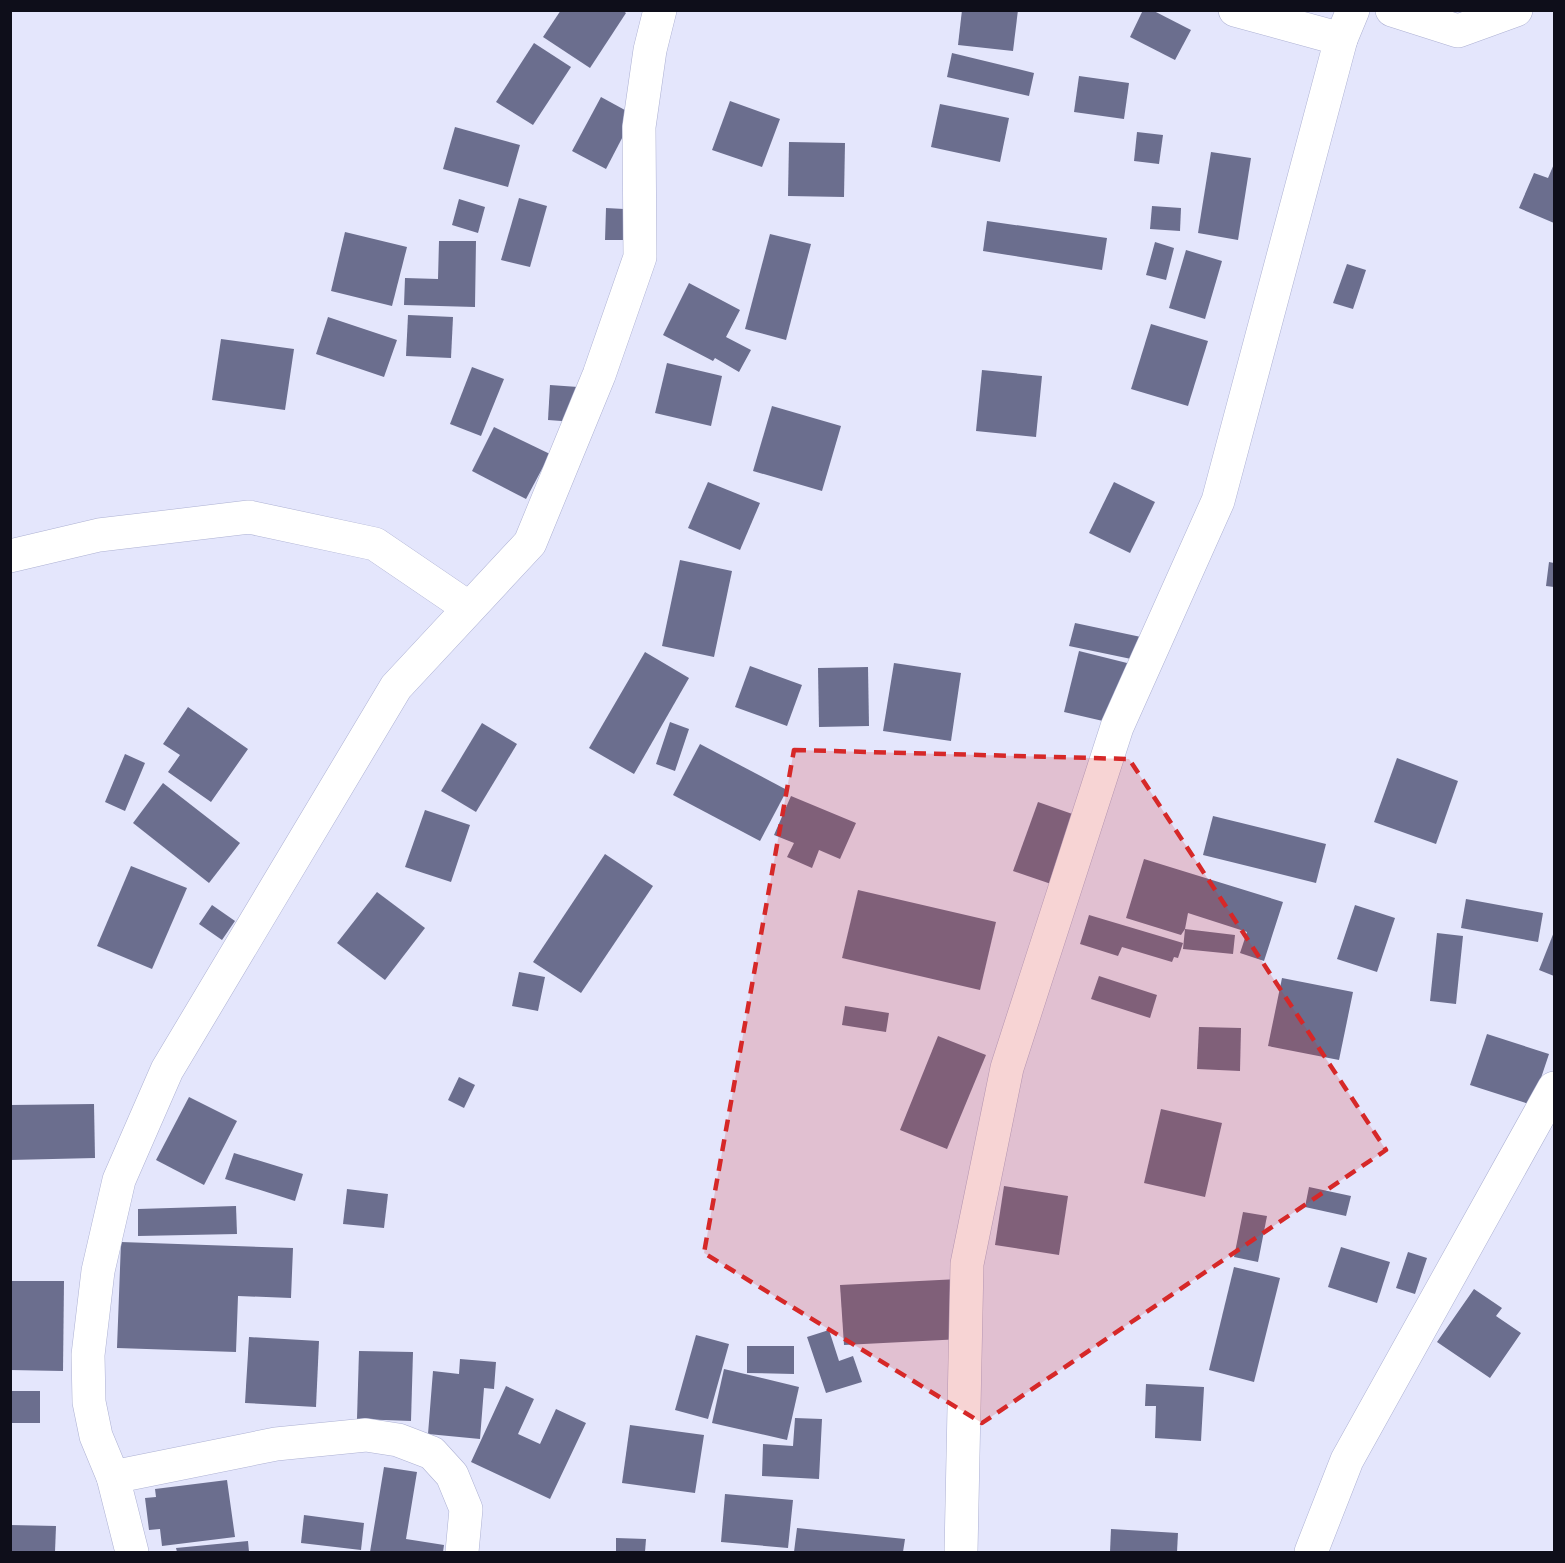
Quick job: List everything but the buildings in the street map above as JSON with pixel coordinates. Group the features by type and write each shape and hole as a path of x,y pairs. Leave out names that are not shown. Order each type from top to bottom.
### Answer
{"street":[{"path":"132,1552 113,1477 96,1436 89,1402 88,1355 98,1271 119,1180 167,1070 396,687 530,543 599,375 640,257 639,127 650,50 660,10"},
{"path":"961,1552 967,1264 1007,1068 1117,727 1218,501 1347,25 1235,10"},
{"path":"1392,10 1458,32 1516,10"},
{"path":"10,556 99,535 249,517 375,544 470,608"},
{"path":"1311,1552 1347,1460 1554,1088"},
{"path":"113,1477 276,1444 366,1435 398,1440 432,1453 452,1475 466,1509 462,1552"}],"highlighted area":[{"path":"794,750 1129,759 1386,1150 982,1423 704,1253"}]}
